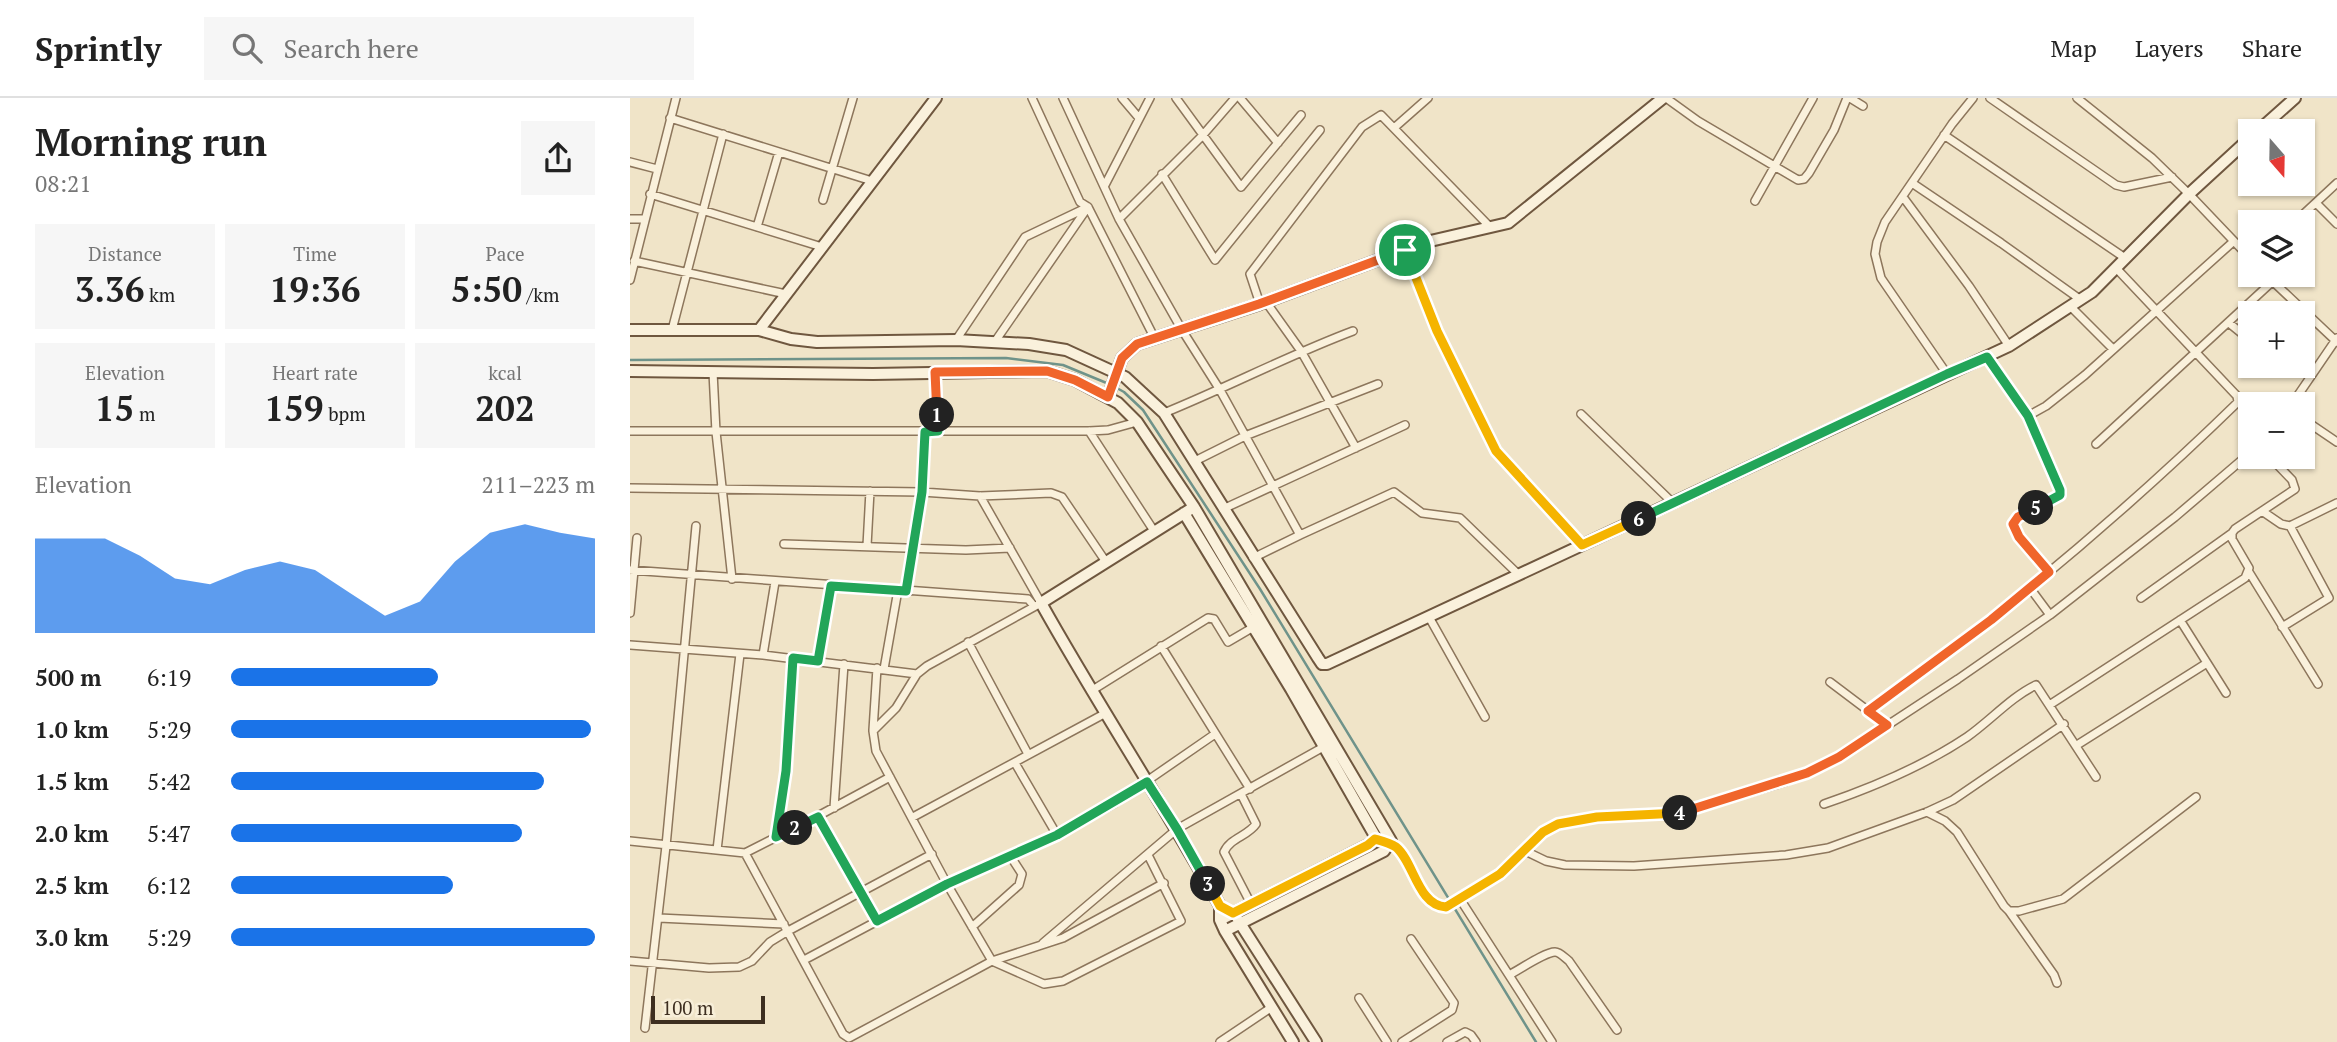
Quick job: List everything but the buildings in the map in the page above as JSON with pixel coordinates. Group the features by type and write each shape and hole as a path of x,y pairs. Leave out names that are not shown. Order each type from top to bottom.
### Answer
{"street":[{"path":"630,280 676,98"},
{"path":"823,200 853,98"},
{"path":"759,330 936,98"},
{"path":"1032,98 1080,202 1088,207 1155,339"},
{"path":"1122,98 1139,118"},
{"path":"1105,185 1150,98"},
{"path":"1176,98 1241,187 1301,116"},
{"path":"1119,219 1237,98 1278,143"},
{"path":"1394,128 1428,98"},
{"path":"1755,201 1813,98"},
{"path":"1108,397 1122,358 1130,348 1263,303 1426,242 1508,223 1662,99 1798,180 1804,179 1834,131 1848,98 1863,106"},
{"path":"1947,374 1888,289 1877,267 1877,242 1885,222 1944,135 1973,98"},
{"path":"1990,98 2116,185 2124,187 2172,177"},
{"path":"2077,98 2172,177 2238,245"},
{"path":"2271,119 2295,98"},
{"path":"1066,99 1119,219 1182,330 1220,390 1300,535"},
{"path":"1356,448 1301,351 1263,303 1250,274 1362,127 1381,115 1490,227"},
{"path":"670,118 872,181"},
{"path":"1162,174 1215,260 1320,130"},
{"path":"673,330 723,134"},
{"path":"1944,135 2126,258"},
{"path":"630,330 759,330 791,339 817,342 956,340 1029,344 1066,351 1125,377 1164,413 1253,558 1322,663 1337,660 2009,346 2076,303 2116,268 2238,149"},
{"path":"757,227 779,152"},
{"path":"630,162 657,169"},
{"path":"1912,183 2001,243 2076,303 2113,349"},
{"path":"2308,210 2337,183"},
{"path":"650,194 822,247"},
{"path":"1903,197 1969,286 2009,346"},
{"path":"2316,203 2337,224"},
{"path":"956,340 1025,237 1088,207"},
{"path":"994,343 1088,207"},
{"path":"630,219 644,219"},
{"path":"2028,416 2046,406 2234,241"},
{"path":"1405,250 1437,331 1496,451 1582,545"},
{"path":"634,261 786,294"},
{"path":"1868,711 2030,588 2172,466 2238,402 2236,396 2116,268"},
{"path":"2096,444 2267,287"},
{"path":"2279,287 2336,340 2300,392"},
{"path":"2229,323 2238,330"},
{"path":"1164,413 1220,390 1301,351 1353,331"},
{"path":"1987,357 2028,416 2060,490 2060,495 2018,517 2013,524 2019,537 2049,572"},
{"path":"630,371 1047,371 1075,380 1118,403 1137,422 1329,744 1388,833 1391,844"},
{"path":"713,372 716,432 732,579"},
{"path":"935,372 938,431"},
{"path":"1195,461 1245,436 1378,384"},
{"path":"1581,414 1673,503"},
{"path":"630,431 1089,431 1116,429 1137,422"},
{"path":"1223,509 1405,425"},
{"path":"2315,427 2337,442"},
{"path":"1089,431 1154,531"},
{"path":"925,432 922,492 914,549 880,669 873,745 947,884 992,961 1044,984 1063,981 1181,921 1148,855"},
{"path":"1375,839 1391,844 1400,851 1427,895 1440,907 1455,903 1500,874 1543,832 1574,820 1676,814 1785,782 1839,757 1958,680 2050,615 2175,517 2238,463"},
{"path":"2141,598 2295,489 2292,480 2281,469"},
{"path":"630,488 922,492 980,496 1051,493 1058,495 1067,504 1106,562"},
{"path":"867,546 870,491"},
{"path":"1253,558 1394,492 1422,513 1460,518 1519,575"},
{"path":"980,496 1038,605 1177,829 1220,906 1220,920 1225,931 1293,1042"},
{"path":"2262,511 2280,524 2290,526 2337,503"},
{"path":"873,731 896,708 917,674 937,659 1038,605 1189,510"},
{"path":"645,1028 659,918 696,526"},
{"path":"2282,627 2329,598 2290,526"},
{"path":"2232,533 2232,539 2249,572 2318,684"},
{"path":"630,613 637,538"},
{"path":"783,544 966,551 1010,548"},
{"path":"632,570 1028,599 1038,605"},
{"path":"2051,705 2245,578 2249,572"},
{"path":"763,655 775,582"},
{"path":"818,661 831,586"},
{"path":"2030,588 2050,615"},
{"path":"1429,617 1485,717"},
{"path":"1091,691 1208,618 1214,619 1228,642 1258,624"},
{"path":"2180,620 2226,693"},
{"path":"968,642 1028,754"},
{"path":"630,645 793,658 917,674"},
{"path":"1161,646 1250,789"},
{"path":"717,850 740,654"},
{"path":"776,837 786,771 793,658"},
{"path":"2077,745 2207,663"},
{"path":"834,808 844,664"},
{"path":"1830,682 1887,725"},
{"path":"1824,804 1858,792 1942,752 1967,737 2033,686 2040,687 2096,777"},
{"path":"913,817 1104,713"},
{"path":"1523,850 1546,861 1565,865 1634,866 1786,855 1828,848 1953,800 2064,724"},
{"path":"804,960 947,884 1057,835 1147,782 1215,734"},
{"path":"1037,948 1177,829 1329,744"},
{"path":"1329,744 1374,832 1375,839"},
{"path":"1014,763 1057,835"},
{"path":"630,841 745,853 890,777"},
{"path":"1241,794 1256,824 1253,829 1226,846 1224,852 1251,904"},
{"path":"2009,911 2019,911 2063,899 2196,797"},
{"path":"1927,812 1945,821 1957,832 2057,983"},
{"path":"818,817 877,921"},
{"path":"1220,920 1375,839"},
{"path":"1225,931 1378,854 1391,844"},
{"path":"745,853 804,960 843,1039 992,961 1037,948 1082,929 1164,883"},
{"path":"630,961 709,968 739,967 752,961 785,928 862,893 932,854"},
{"path":"972,927 1019,885 1022,874 1012,857"},
{"path":"1455,903 1509,975 1552,1042"},
{"path":"1220,906 1233,913 1316,1042"},
{"path":"659,918 785,928"},
{"path":"1402,1042 1452,1010 1454,1003 1411,939"},
{"path":"1509,975 1543,956 1559,953 1569,961 1617,1030"},
{"path":"1359,998 1387,1042"},
{"path":"1220,1042 1272,1007"},
{"path":"1447,1042 1465,1032 1476,1042"}],"waterway":[{"path":"630,360 1006,358 1063,365 1109,384"},
{"path":"1115,387 1143,410 1260,589 1536,1042"}],"route":[{"path":"1405,250 1437,331 1496,451 1582,545 1987,357 2028,416 2060,490 2060,495 2056,498 2018,517 2013,524 2019,537 2049,572 1991,620 1868,711 1887,725 1839,757 1785,782 1676,814 1597,817 1558,824 1543,832 1500,874 1446,907 1437,905 1421,888 1396,847 1375,839 1371,844 1233,913 1220,906 1147,782 1115,803 1036,846 947,884 877,921 818,817 776,837 786,771 793,658 818,661 831,586 906,591 922,492 925,432 938,431 935,372 1047,371 1075,380 1108,397 1119,363 1130,348 1137,344 1259,304 1405,250"}]}
